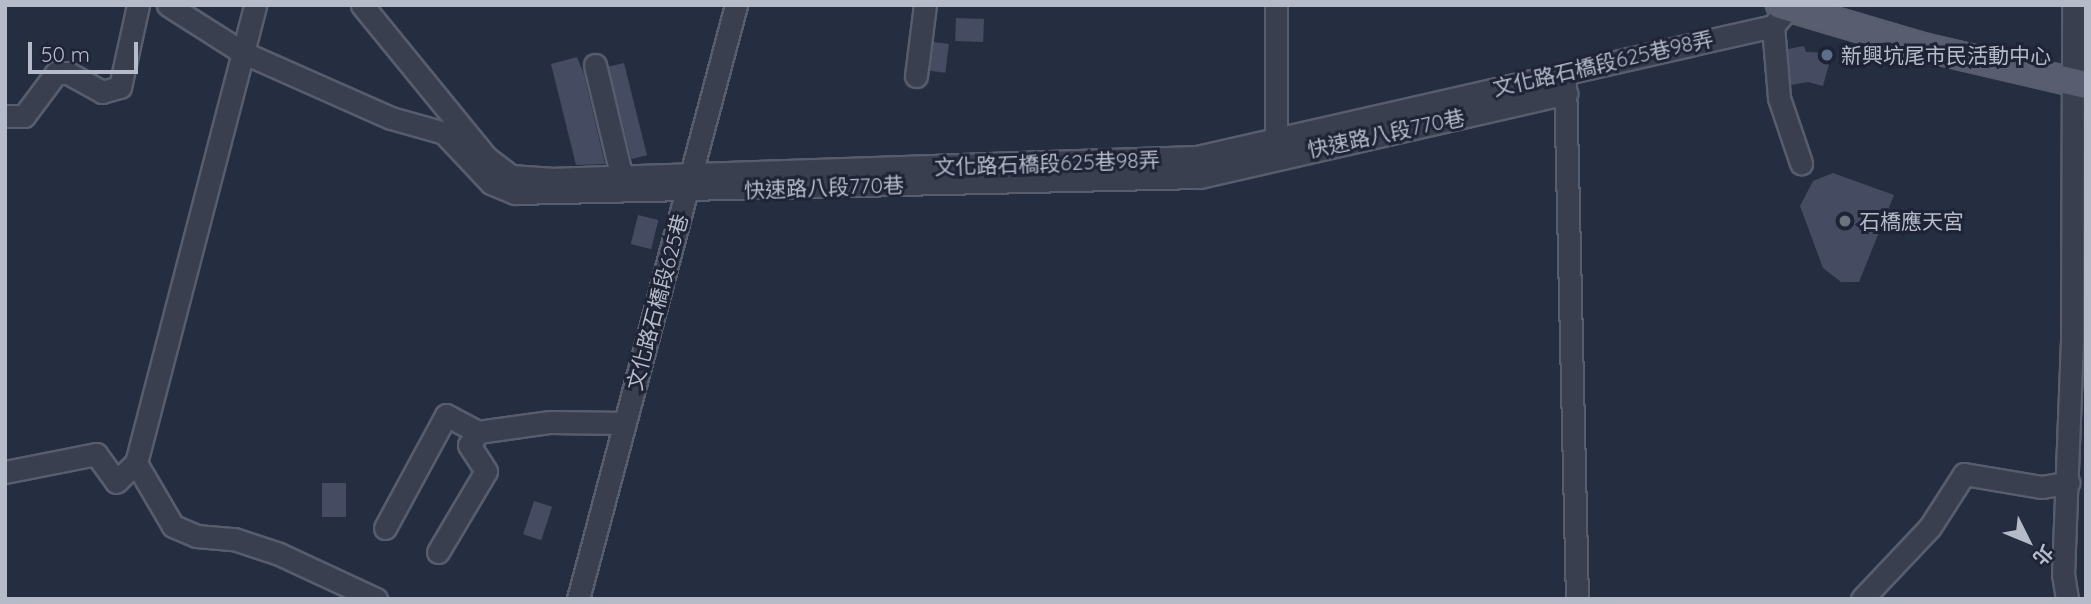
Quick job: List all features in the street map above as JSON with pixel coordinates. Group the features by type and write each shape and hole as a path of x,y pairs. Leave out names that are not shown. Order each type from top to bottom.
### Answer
{"main road":[{"path":"1780,13 2080,84"}],"street":[{"path":"5,116 24,116 56,73 68,73 102,92 120,87 138,5"},
{"path":"168,5 242,52 391,118 444,133 491,183 515,193 688,183"},
{"path":"5,472 96,454 116,482 136,463 255,5"},
{"name":"文化路石橋段625巷98弄","path":"362,5 487,158 511,176 550,179 621,174 688,183 1196,158 1276,147 1780,13"},
{"name":"文化路石橋段625巷","path":"578,599 736,5"},
{"path":"916,76 925,5"},
{"path":"1276,5 1276,147"},
{"path":"2067,599 2063,575 2069,482 2076,447 2080,84 2078,10"},
{"path":"1780,13 1779,98 1801,163"},
{"path":"596,65 621,174"},
{"path":"1565,71 1577,599"},
{"name":"快速路八段770巷","path":"1276,147 1566,93"},
{"path":"385,528 446,415 478,432 550,422 625,423"},
{"path":"438,552 486,471 469,445 478,432"},
{"path":"136,463 173,526 196,536 234,538 279,554 376,599"},
{"path":"1862,599 1930,527 1964,474 2042,486 2069,482"}],"building":[{"path":"956,18 984,19 983,42 955,41"},
{"path":"933,42 949,44 945,73 929,71"},
{"path":"1804,46 1806,52 1832,53 1823,86 1808,82 1791,85 1788,49"},
{"path":"577,57 584,74 605,164 576,165 551,64"},
{"path":"624,63 647,155 631,159 608,67"},
{"name":"石橋應天宮","path":"1833,173 1894,195 1859,282 1841,282 1823,268 1800,206 1813,181"},
{"path":"638,215 658,220 651,249 631,244"},
{"path":"322,483 346,483 346,517 322,517"},
{"path":"534,501 552,507 541,540 523,534"}],"place":[{"name":"新興坑尾市民活動中心","path":"1827,55"},
{"name":"石橋應天宮","path":"1845,221"}]}
